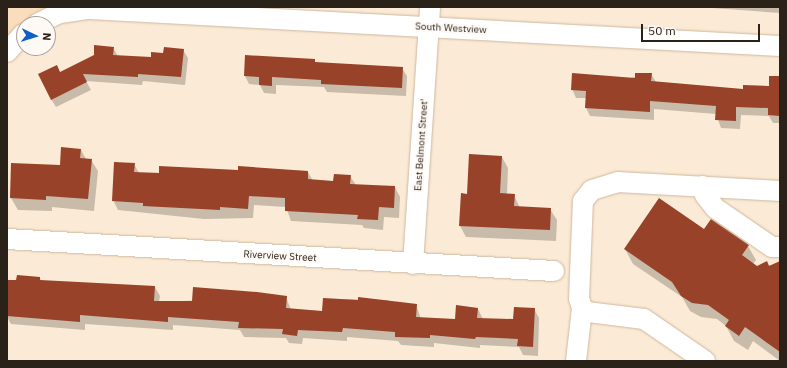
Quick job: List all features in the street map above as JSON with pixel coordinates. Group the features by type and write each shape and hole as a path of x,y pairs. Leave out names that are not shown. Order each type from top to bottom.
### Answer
{"street":[{"name":"East Belmont Street'","path":"413,264 430,7"},
{"name":"South Westview","path":"56,17 73,10 122,9 780,46"},
{"path":"7,52 16,42"},
{"path":"576,361 582,308 579,299 580,219 583,201 592,190 618,182 780,191"},
{"path":"703,186 704,195 715,208 772,247 780,247"},
{"name":"Riverview Street","path":"7,239 413,264 554,271"},
{"path":"582,308 588,312 644,320 705,361"}],"shaded area":[{"path":"7,7 122,7 56,20 56,16 16,16 16,44 7,52"}],"building":[{"path":"94,45 114,47 113,55 151,57 151,52 163,53 164,47 184,49 181,77 138,74 138,77 83,74 87,82 51,100 38,74 57,65 60,72 94,55"},
{"path":"245,55 315,59 315,62 403,67 402,88 321,84 321,80 272,77 272,86 259,85 259,77 244,76"},
{"path":"572,73 635,78 635,73 652,73 651,81 743,89 743,85 769,86 769,76 780,76 780,116 768,115 768,108 736,107 736,121 715,120 716,106 650,101 650,112 585,108 586,91 571,90"},
{"path":"61,147 81,149 80,158 92,159 88,199 46,196 46,200 10,198 11,163 60,165"},
{"path":"469,154 502,156 500,193 515,194 514,206 551,208 550,230 459,226 461,193 467,194"},
{"path":"114,162 135,163 134,172 159,173 159,166 238,170 238,166 308,171 308,179 333,181 334,174 351,175 350,184 395,186 394,208 379,207 378,220 357,219 358,215 285,211 285,198 249,196 248,209 220,207 220,210 143,206 143,203 112,201"},
{"path":"659,198 704,229 711,219 749,245 742,255 757,266 767,261 769,266 780,261 780,352 745,327 739,336 725,326 729,320 708,305 692,303 681,296 672,282 624,249"},
{"path":"17,275 40,277 40,280 155,286 154,301 192,301 193,287 287,296 286,308 322,311 323,298 358,300 358,297 417,304 416,317 455,319 456,305 478,308 477,318 513,319 514,307 535,308 533,347 517,346 518,339 476,337 475,339 430,335 430,338 395,337 395,332 343,328 342,332 298,330 297,336 282,334 283,329 238,328 239,322 168,317 168,322 80,315 80,322 7,316 8,280 16,280"}]}
